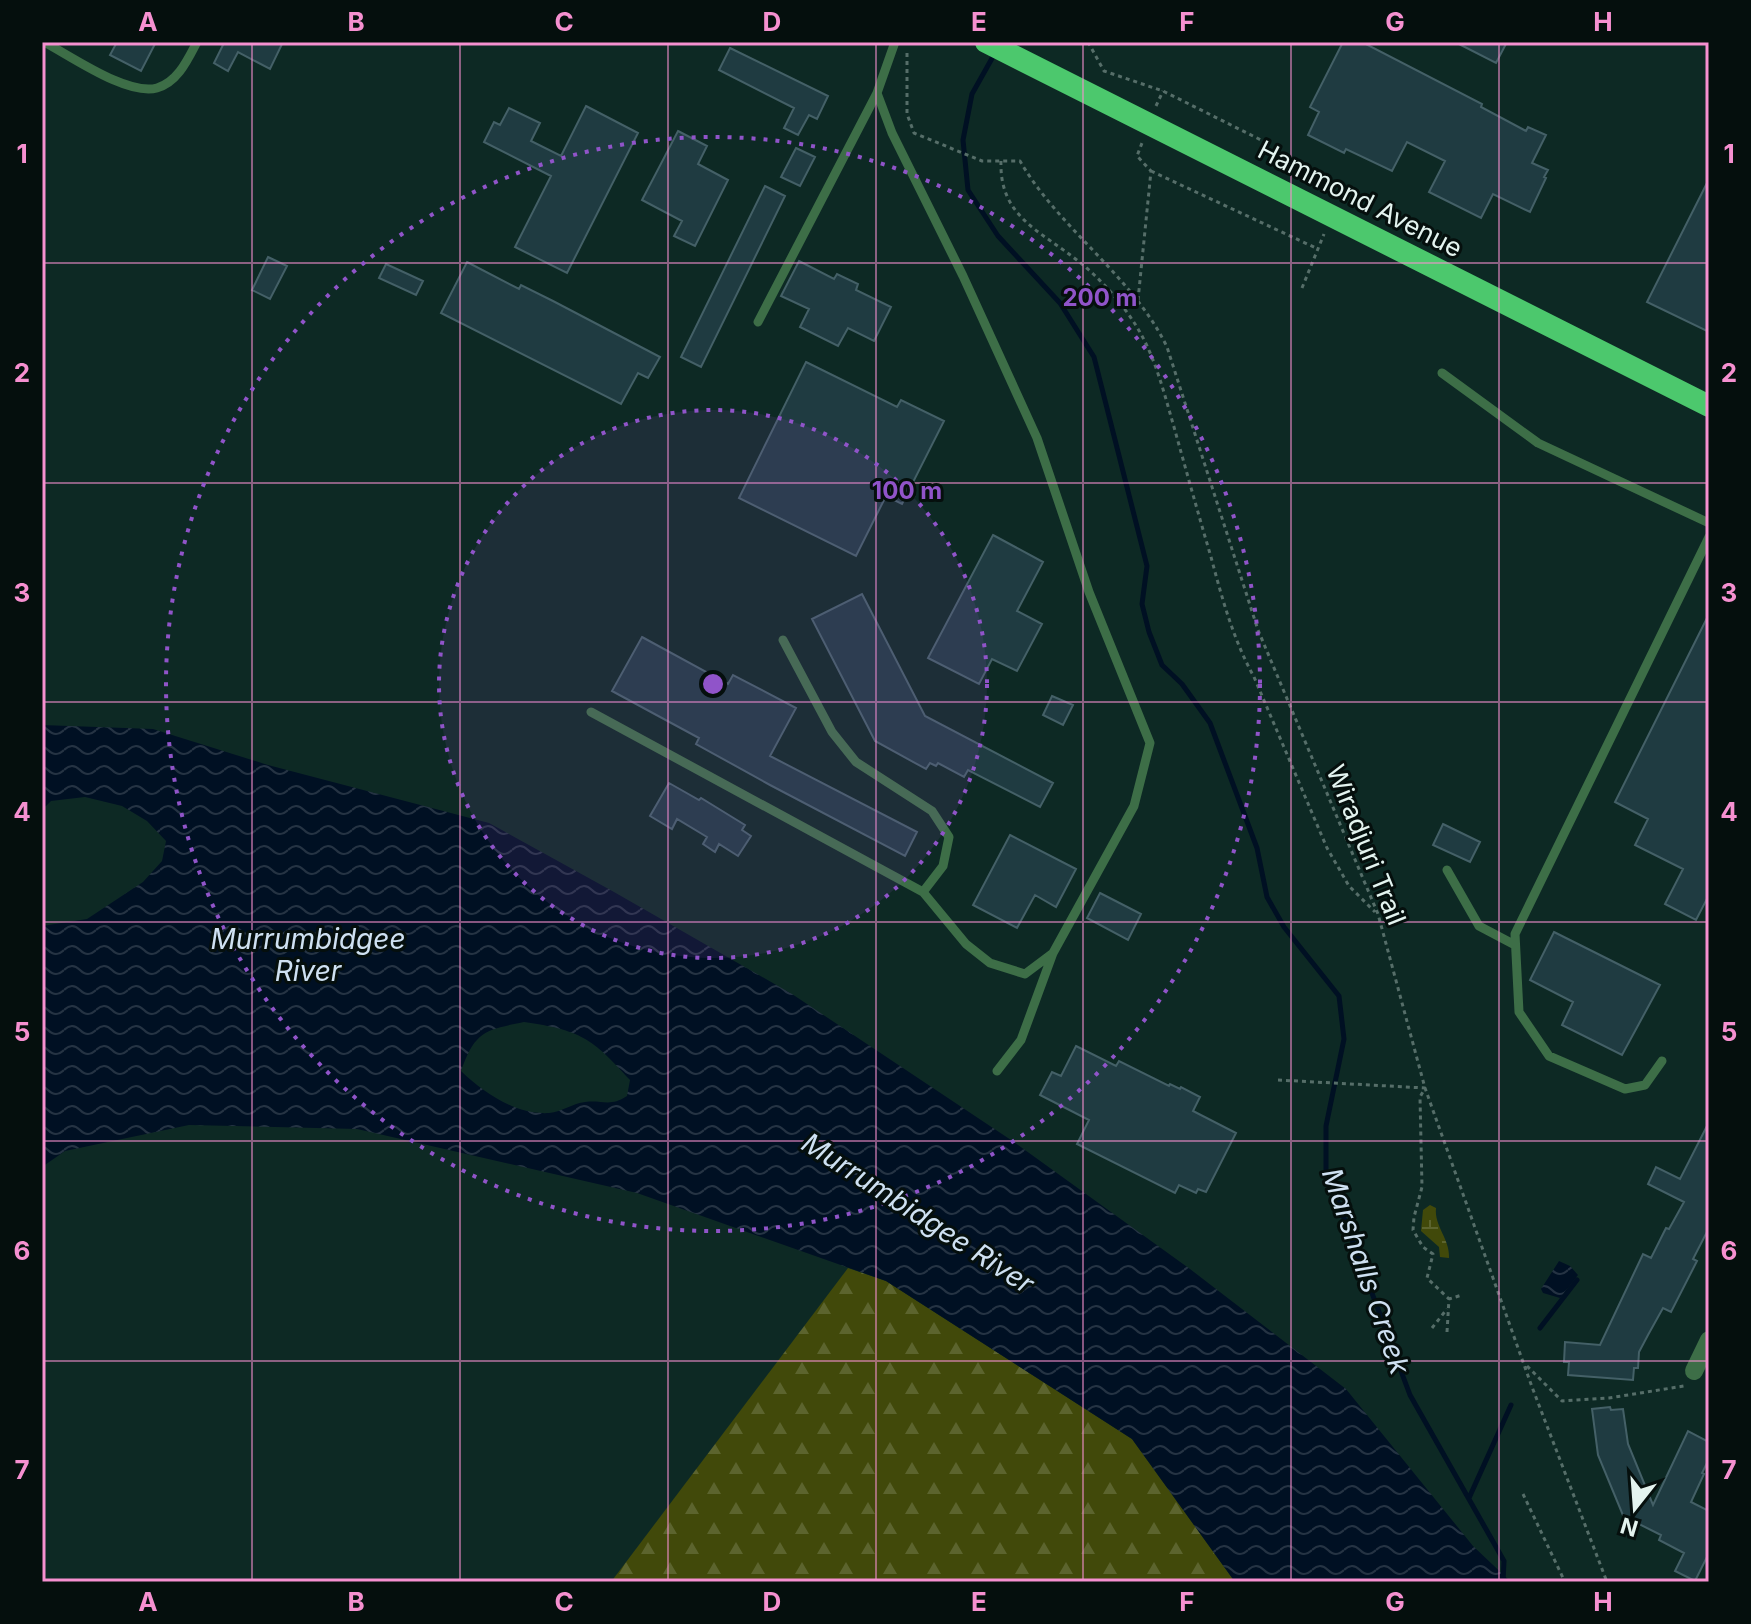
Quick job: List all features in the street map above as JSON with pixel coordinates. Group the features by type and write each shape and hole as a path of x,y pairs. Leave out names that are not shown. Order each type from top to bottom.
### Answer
{"highway":[{"name":"Hammond Avenue","path":"986,42 1709,406"}],"street":[{"path":"1689,1378 1709,1340"}],"lane":[{"path":"44,42 114,80 135,87 157,88 172,80 185,65 197,42"},
{"path":"758,322 877,93 895,42"},
{"path":"877,93 892,133 963,276 1037,438 1089,592 1150,743 1134,806 1053,953 1021,1040 997,1071"},
{"path":"1442,373 1538,443 1709,523"},
{"path":"1662,1061 1645,1085 1625,1089 1549,1056 1519,1012 1515,934 1709,537"},
{"path":"783,640 832,732 856,762 932,811 949,837 943,866 923,892"},
{"path":"591,712 923,892 966,944 990,963 1025,974 1053,953"},
{"path":"1447,870 1479,926 1515,945"}],"path":[{"path":"1088,42 1104,71 1163,91 1265,142"},
{"path":"906,49 907,114 914,133 982,161 1001,161 1005,195 1013,210 1079,261 1126,312 1146,344 1162,385 1221,594 1242,655 1327,848 1349,886 1378,914"},
{"path":"1157,104 1163,91"},
{"path":"1137,156 1151,171 1318,249"},
{"name":"Wiradjuri Trail","path":"1001,161 1020,161 1036,188 1138,300 1155,322 1167,347 1258,630 1378,914 1425,1088 1607,1582"},
{"path":"1138,300 1151,171"},
{"path":"1302,288 1332,216"},
{"path":"1278,1080 1425,1088 1420,1097 1422,1187 1413,1230 1423,1247 1433,1254 1427,1278 1449,1299"},
{"path":"1449,1299 1462,1295"},
{"path":"1447,1332 1449,1299"},
{"path":"1432,1328 1448,1309"},
{"path":"1525,1363 1562,1401 1609,1398 1689,1378"},
{"path":"1523,1494 1565,1582"}],"green space":[{"path":"1430,1205 1436,1208 1449,1258 1440,1257 1439,1247 1421,1231 1423,1210"},
{"path":"848,1268 886,1281 1132,1439 1235,1582 611,1582"}],"water":[{"name":"Murrumbidgee River","path":"42,725 153,729 268,765 489,823 792,994 1014,1142 1190,1269 1346,1389 1473,1546 1511,1582 1235,1582 1132,1439 886,1281 637,1193 357,1129 189,1125 65,1151 42,1167 42,926 87,919 143,882 162,861 166,841 147,821 122,806 85,797 51,801 42,810","holes":["524,1022 572,1033 595,1045 630,1080 627,1096 611,1102 585,1102 554,1112 537,1113 501,1101 461,1071 471,1048 483,1034"]},
{"path":"1559,1261 1570,1266 1578,1275 1560,1298 1543,1293 1541,1289"}],"building":[{"path":"117,42 156,42 141,71 110,55"},
{"path":"217,42 283,42 270,69 238,52 228,71 214,63 223,45"},
{"path":"1343,42 1362,42 1482,104 1481,107 1526,131 1528,127 1546,135 1532,163 1548,170 1530,212 1493,194 1481,218 1429,192 1445,161 1407,142 1392,171 1308,135 1319,112 1310,107"},
{"path":"1455,42 1507,42 1496,63"},
{"path":"730,48 828,96 817,119 809,115 798,135 784,128 794,108 719,70"},
{"path":"586,106 638,133 567,273 515,247 551,176 484,142 494,122 500,125 509,108 540,123 531,141 561,156"},
{"path":"678,131 707,146 698,164 728,180 695,246 674,236 682,221 642,200"},
{"path":"796,148 815,157 800,186 781,177"},
{"path":"1709,179 1709,332 1647,302"},
{"path":"765,186 785,196 701,367 681,357"},
{"path":"268,257 287,266 270,299 252,290"},
{"path":"799,261 834,279 837,274 858,284 856,290 891,307 874,341 848,328 838,346 800,327 809,309 781,296"},
{"path":"467,262 519,289 521,285 660,357 648,378 638,373 621,404 441,313"},
{"path":"386,264 423,281 416,295 379,278"},
{"path":"806,362 897,407 901,400 944,421 902,504 886,496 856,556 739,498"},
{"path":"993,535 1043,562 1017,611 1042,624 1017,671 992,659 979,684 928,658"},
{"path":"862,594 925,716 1053,783 1040,807 968,770 964,777 938,763 936,766 930,763 926,769 875,741 812,619"},
{"path":"1709,614 1709,895 1696,920 1665,904 1683,869 1635,845 1648,819 1615,802"},
{"path":"642,637 728,684 733,675 796,708 770,756 917,832 905,856 696,744 699,738 612,691"},
{"path":"1052,696 1073,705 1063,725 1043,715"},
{"path":"669,783 745,825 742,830 751,836 738,856 719,844 715,852 703,844 707,837 677,819 672,829 650,816"},
{"path":"1443,824 1480,842 1470,862 1433,845"},
{"path":"1010,835 1076,869 1056,907 1035,895 1017,928 973,905"},
{"path":"1100,893 1141,914 1128,940 1087,918"},
{"path":"1554,932 1660,985 1622,1055 1562,1025 1573,1002 1530,980"},
{"path":"1076,1046 1116,1066 1119,1061 1169,1086 1181,1087 1200,1097 1193,1111 1236,1133 1206,1192 1198,1189 1196,1193 1179,1185 1175,1193 1077,1144 1089,1120 1040,1095 1052,1072 1061,1076"},
{"path":"1709,1122 1709,1228 1693,1259 1697,1261 1671,1312 1663,1308 1639,1352 1633,1380 1568,1375 1569,1362 1564,1362 1565,1342 1600,1345 1643,1254 1651,1258 1684,1202 1648,1184 1656,1167 1680,1179"},
{"path":"1610,1407 1611,1410 1623,1409 1628,1444 1653,1505 1688,1431 1709,1442 1709,1459 1691,1502 1709,1511 1709,1553 1695,1581 1675,1571 1684,1553 1659,1540 1661,1535 1635,1522 1627,1525 1598,1455 1592,1409"}],"waterway":[{"name":"Marshalls Creek","path":"995,53 972,94 963,140 968,190 998,236 1060,303 1094,357 1147,566 1142,604 1149,632 1162,665 1182,684 1210,723 1257,848 1267,897 1284,927 1339,996 1344,1039 1326,1126 1326,1170 1410,1395 1504,1561 1503,1582"},
{"path":"1540,1328 1577,1280"},
{"path":"1469,1498 1511,1405"}]}
